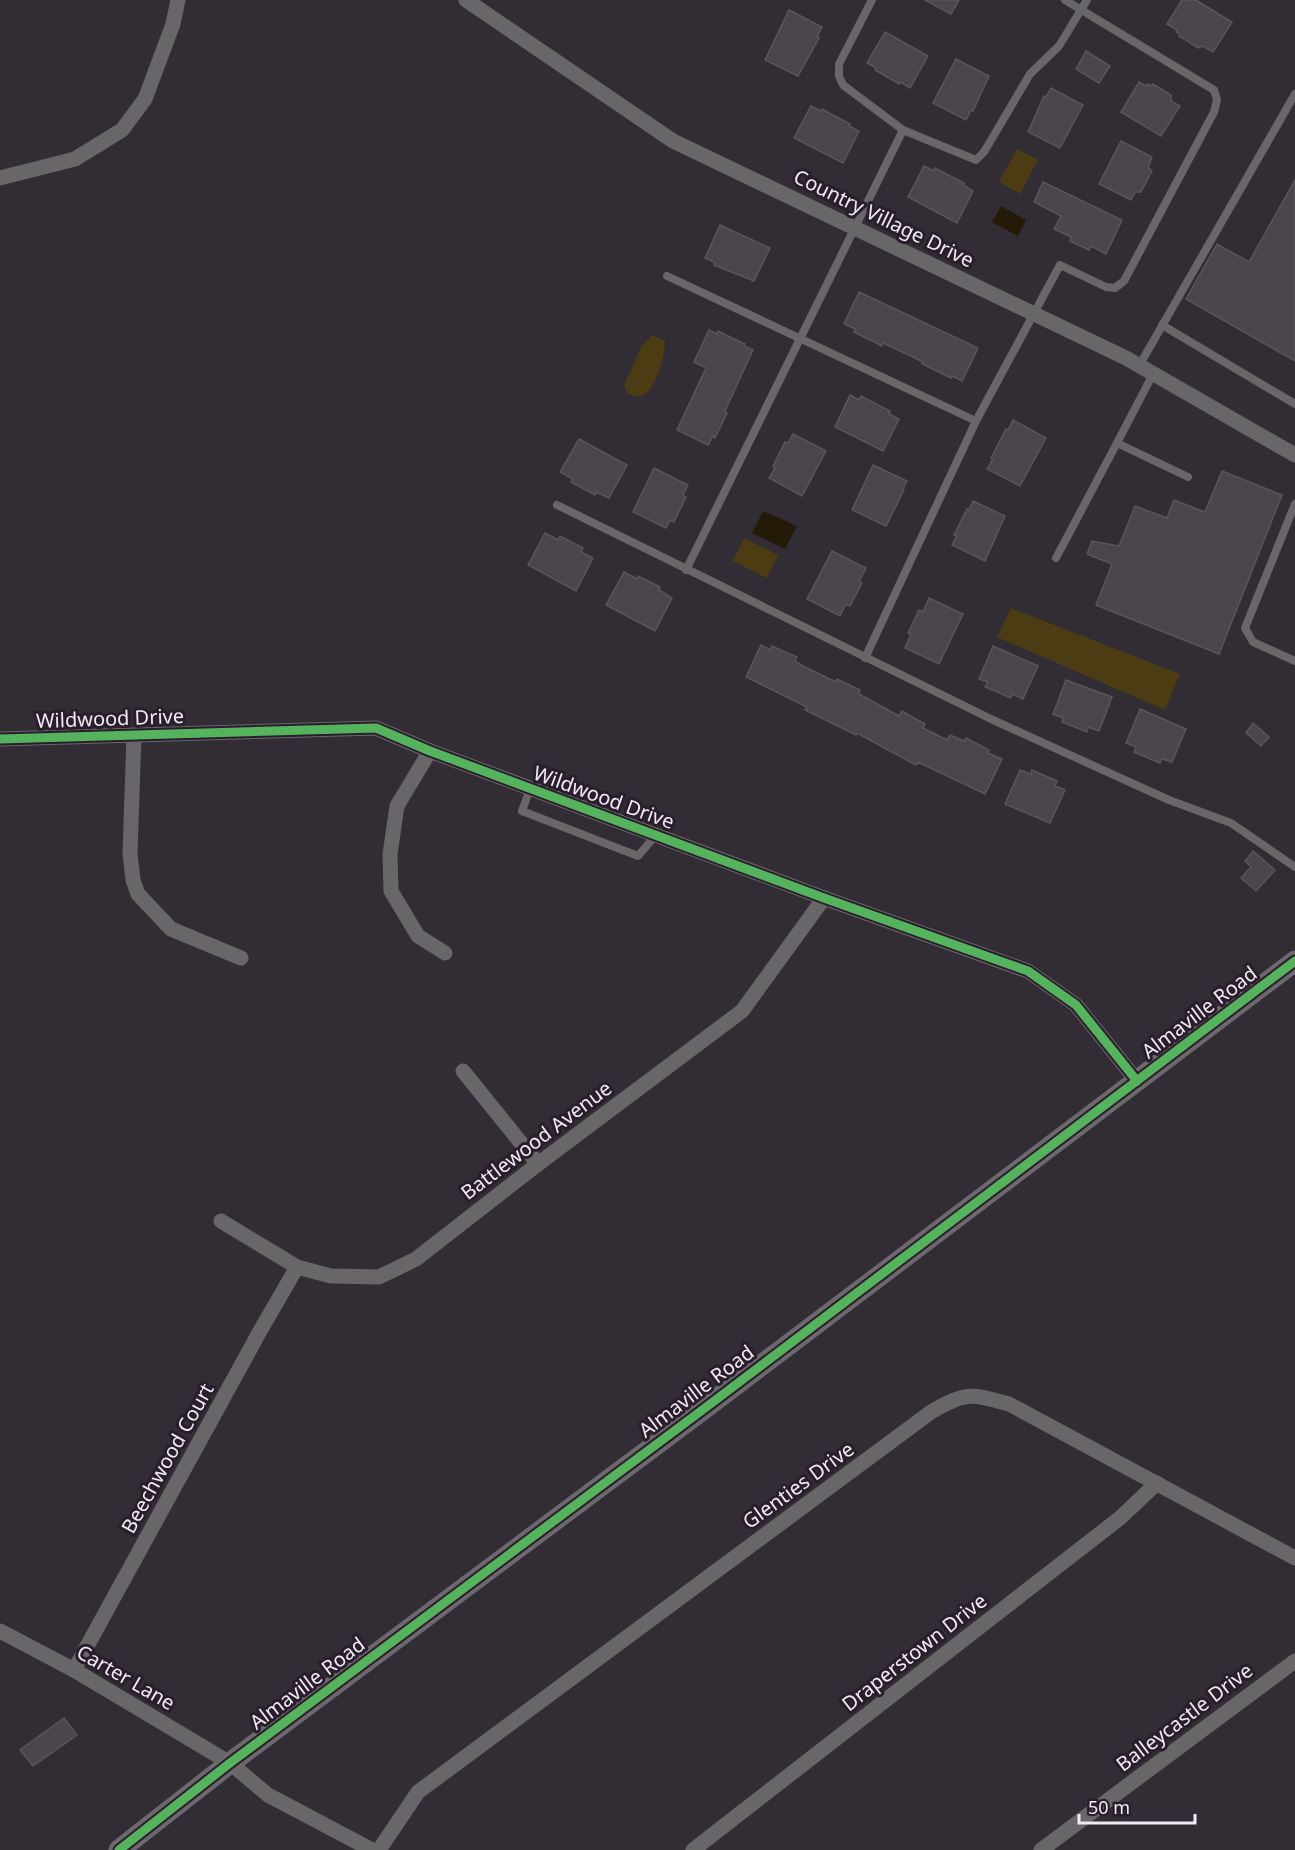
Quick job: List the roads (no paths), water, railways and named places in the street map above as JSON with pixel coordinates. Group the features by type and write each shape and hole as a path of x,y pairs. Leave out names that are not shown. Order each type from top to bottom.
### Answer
{"street":[{"path":"0,178 75,159 122,130 145,99 173,24 178,0"},
{"name":"Country Village Drive","path":"466,0 673,141 1139,366 1295,455"},
{"name":"Wildwood Drive","path":"0,739 376,728 430,752 1028,971 1076,1005 1137,1081"},
{"path":"134,735 130,854 138,894 171,929 241,958"},
{"path":"430,752 397,806 390,854 391,891 418,936 446,953"},
{"name":"Battlewood Avenue","path":"221,1221 297,1267 332,1276 378,1277 416,1259 742,1011 824,898"},
{"name":"Almaville Road","path":"119,1850 230,1763 1295,961"},
{"path":"463,1071 538,1164"},
{"name":"Beechwood Court","path":"74,1670 297,1267"},
{"name":"Glenties Drive","path":"379,1850 418,1792 922,1419 952,1400 975,1395 1010,1404 1295,1558"},
{"name":"Draperstown Drive","path":"693,1850 1120,1518 1157,1483"},
{"name":"Carter Lane","path":"0,1631 74,1670 230,1763 268,1795 372,1850"},
{"name":"Balleycastle Drive","path":"1041,1850 1295,1661"}],"lane":[{"path":"872,0 839,64 839,76 843,84 903,130 976,160 984,152 1030,75 1059,46 1087,0"},
{"path":"865,658 976,421 1060,266 1106,287 1115,288 1124,281 1214,112 1217,100 1214,90 1065,0"},
{"path":"1139,366 1295,94"},
{"path":"686,570 903,130"},
{"path":"667,276 976,421"},
{"path":"1162,325 1295,404"},
{"path":"1056,558 1153,374"},
{"path":"1117,443 1188,477"},
{"path":"1295,504 1245,628 1253,642 1295,661"},
{"path":"557,505 993,720 1169,800 1231,823 1295,867"},
{"path":"530,789 522,811 638,856 656,836"}]}
